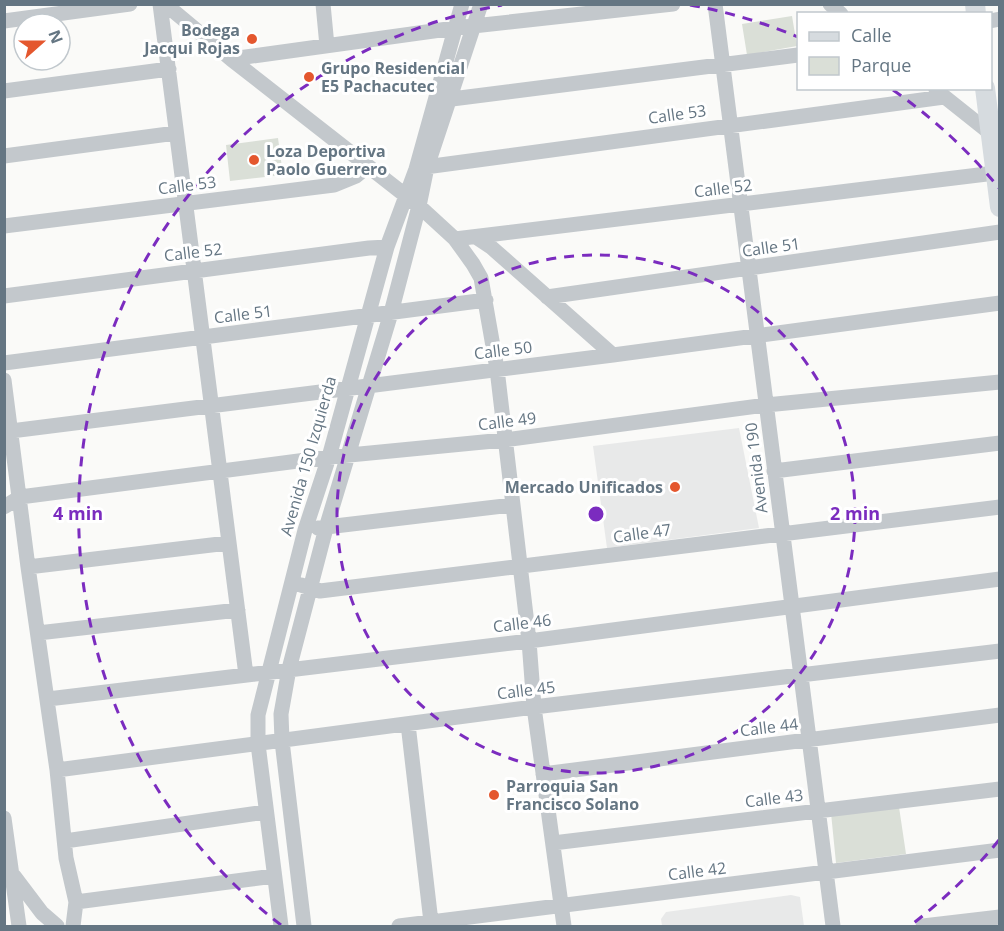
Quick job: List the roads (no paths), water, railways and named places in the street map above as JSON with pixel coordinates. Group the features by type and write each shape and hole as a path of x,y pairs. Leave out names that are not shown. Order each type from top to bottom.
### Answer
{"main road":[{"path":"985,90 995,136 995,173 999,207"}],"street":[{"path":"4,21 130,4"},
{"path":"160,4 246,675"},
{"path":"165,4 231,59 419,206 455,239 481,278 497,369 529,641 534,707 564,927"},
{"path":"323,4 327,46"},
{"path":"450,4 455,28"},
{"name":"Avenida 150 Izquierda","path":"304,927 282,741 281,714 289,669 326,528 370,386 419,206 421,168 435,101 462,4"},
{"name":"Avenida 150 Izquierda","path":"281,927 258,744 258,715 305,530 329,457 387,247 406,195 421,168 451,99 481,4"},
{"path":"231,59 455,28 673,4"},
{"name":"Avenida 190","path":"715,4 833,927"},
{"path":"435,101 797,55"},
{"path":"4,91 169,69"},
{"path":"939,93 995,136"},
{"name":"Calle 53","path":"421,168 939,93"},
{"path":"4,156 176,133"},
{"name":"Calle 53","path":"4,226 334,185 356,176 368,166"},
{"name":"Calle 52","path":"455,239 995,173"},
{"name":"Calle 51","path":"547,297 999,232"},
{"path":"476,237 491,247 614,355"},
{"name":"Calle 52","path":"4,296 387,247"},
{"name":"Calle 51","path":"4,363 486,300"},
{"name":"Calle 50","path":"11,431 614,355 999,303"},
{"path":"4,380 48,699 66,858 76,902 73,927"},
{"name":"Calle 49","path":"20,497 329,457 504,440 766,405 999,382"},
{"path":"774,471 999,443"},
{"path":"4,507 20,497"},
{"path":"305,530 512,505"},
{"name":"Calle 47","path":"291,582 320,591 519,568 782,532 999,507"},
{"path":"28,567 228,543"},
{"name":"Calle 46","path":"48,699 529,641 999,579"},
{"path":"38,633 238,610"},
{"name":"Calle 45","path":"57,770 534,707 999,651"},
{"name":"Calle 44","path":"543,774 999,715"},
{"path":"408,724 431,922"},
{"name":"Calle 43","path":"552,843 999,789"},
{"path":"64,841 266,812"},
{"path":"4,818 19,927"},
{"name":"Calle 42","path":"399,927 999,850"},
{"path":"12,874 42,913 57,927"},
{"path":"76,902 274,876"},
{"path":"922,927 999,917"}],"place":[{"name":"Bodega Jacqui Rojas","path":"252,39"},
{"name":"Grupo Residencial E5 Pachacutec","path":"309,77"},
{"name":"Loza Deportiva Paolo Guerrero","path":"254,160"},
{"name":"Mercado Unificados","path":"675,487"},
{"name":"Parroquia San Francisco Solano","path":"494,795"}]}
